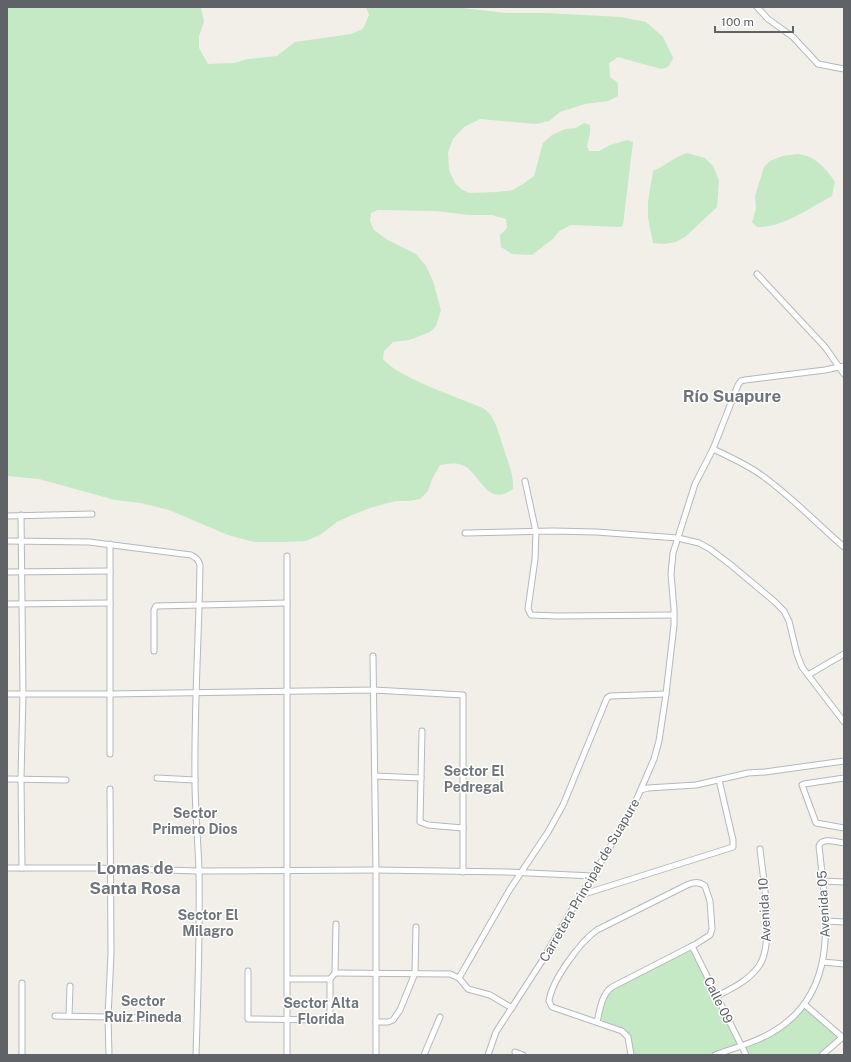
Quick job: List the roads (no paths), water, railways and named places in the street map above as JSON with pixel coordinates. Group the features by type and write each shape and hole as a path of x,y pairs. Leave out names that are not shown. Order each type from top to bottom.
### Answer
{"street":[{"path":"756,7 768,19 794,37 818,64 844,69"},
{"path":"757,274 825,347 844,374"},
{"name":"Carretera Principal de Suapure","path":"488,1055 496,1032 542,961 624,825 641,790 657,750 666,694 674,615 671,568 673,553 695,484 713,448 738,385 741,381 844,366"},
{"path":"713,448 762,475 844,547"},
{"path":"525,481 536,532 535,559 528,609 531,615 674,615"},
{"path":"7,516 92,514"},
{"path":"21,515 23,694 21,778 22,868"},
{"path":"465,533 596,532 678,538 699,543 710,549 774,601 784,611 789,621 799,660 808,675 844,722"},
{"path":"7,541 89,542 110,544 152,551 191,555 196,557 200,565 195,693 195,780 199,970 196,1055"},
{"path":"110,544 110,754"},
{"path":"287,556 287,1055"},
{"path":"7,572 110,572"},
{"path":"7,604 110,603"},
{"path":"154,651 154,610 156,606 287,603"},
{"path":"808,675 844,654"},
{"path":"373,656 376,870 376,1055"},
{"path":"7,694 374,690 463,695 463,872"},
{"path":"459,978 510,889 548,832 563,805 607,698 610,696 666,694"},
{"path":"422,731 420,822 428,825 463,828"},
{"path":"641,790 648,788 696,785 748,773 844,761"},
{"path":"375,776 421,778"},
{"path":"7,778 66,780"},
{"path":"157,778 195,780"},
{"path":"844,778 802,785 816,823 844,828"},
{"path":"581,895 733,847 733,840 719,780"},
{"path":"109,1055 108,1017 111,954 110,789"},
{"name":"Avenida 05","path":"715,1055 742,1046 778,1028 787,1022 804,1004 816,984 823,962 826,943 826,921 819,846 823,841 844,843"},
{"name":"Avenida 10","path":"717,996 742,983 754,973 764,957 767,941 767,926 760,849"},
{"path":"7,868 111,868 269,872 287,870 376,870 593,876"},
{"path":"823,881 844,882"},
{"path":"597,1022 603,998 608,990 692,946 710,934 712,929 708,894 705,886 699,883 692,883 593,933 581,944 553,988 549,1001 550,1004 556,1008 626,1033 631,1055"},
{"path":"826,921 844,922"},
{"path":"248,972 248,1019 329,1019 330,979 335,974 336,924"},
{"path":"376,1022 388,1022 397,1016 415,973 416,927"},
{"name":"Calle 09","path":"692,946 746,1055"},
{"path":"823,962 844,964"},
{"path":"335,974 450,974 459,978 468,989 490,995 512,1008"},
{"path":"288,979 330,979"},
{"path":"22,983 22,1055"},
{"path":"69,1016 70,986"},
{"path":"804,1004 843,1037 822,1055"},
{"path":"56,1016 159,1018"},
{"path":"424,1055 440,1017"},
{"path":"515,1052 524,1055"}],"district":[{"name":"Río Suapure","path":"732,396"},
{"name":"Sector El Pedregal","path":"474,780"},
{"name":"Sector Primero Dios","path":"195,822"},
{"name":"Lomas de Santa Rosa","path":"135,878"},
{"name":"Sector El Milagro","path":"208,924"},
{"name":"Sector Ruiz Pineda","path":"143,1010"},
{"name":"Sector Alta Florida","path":"321,1012"}]}
